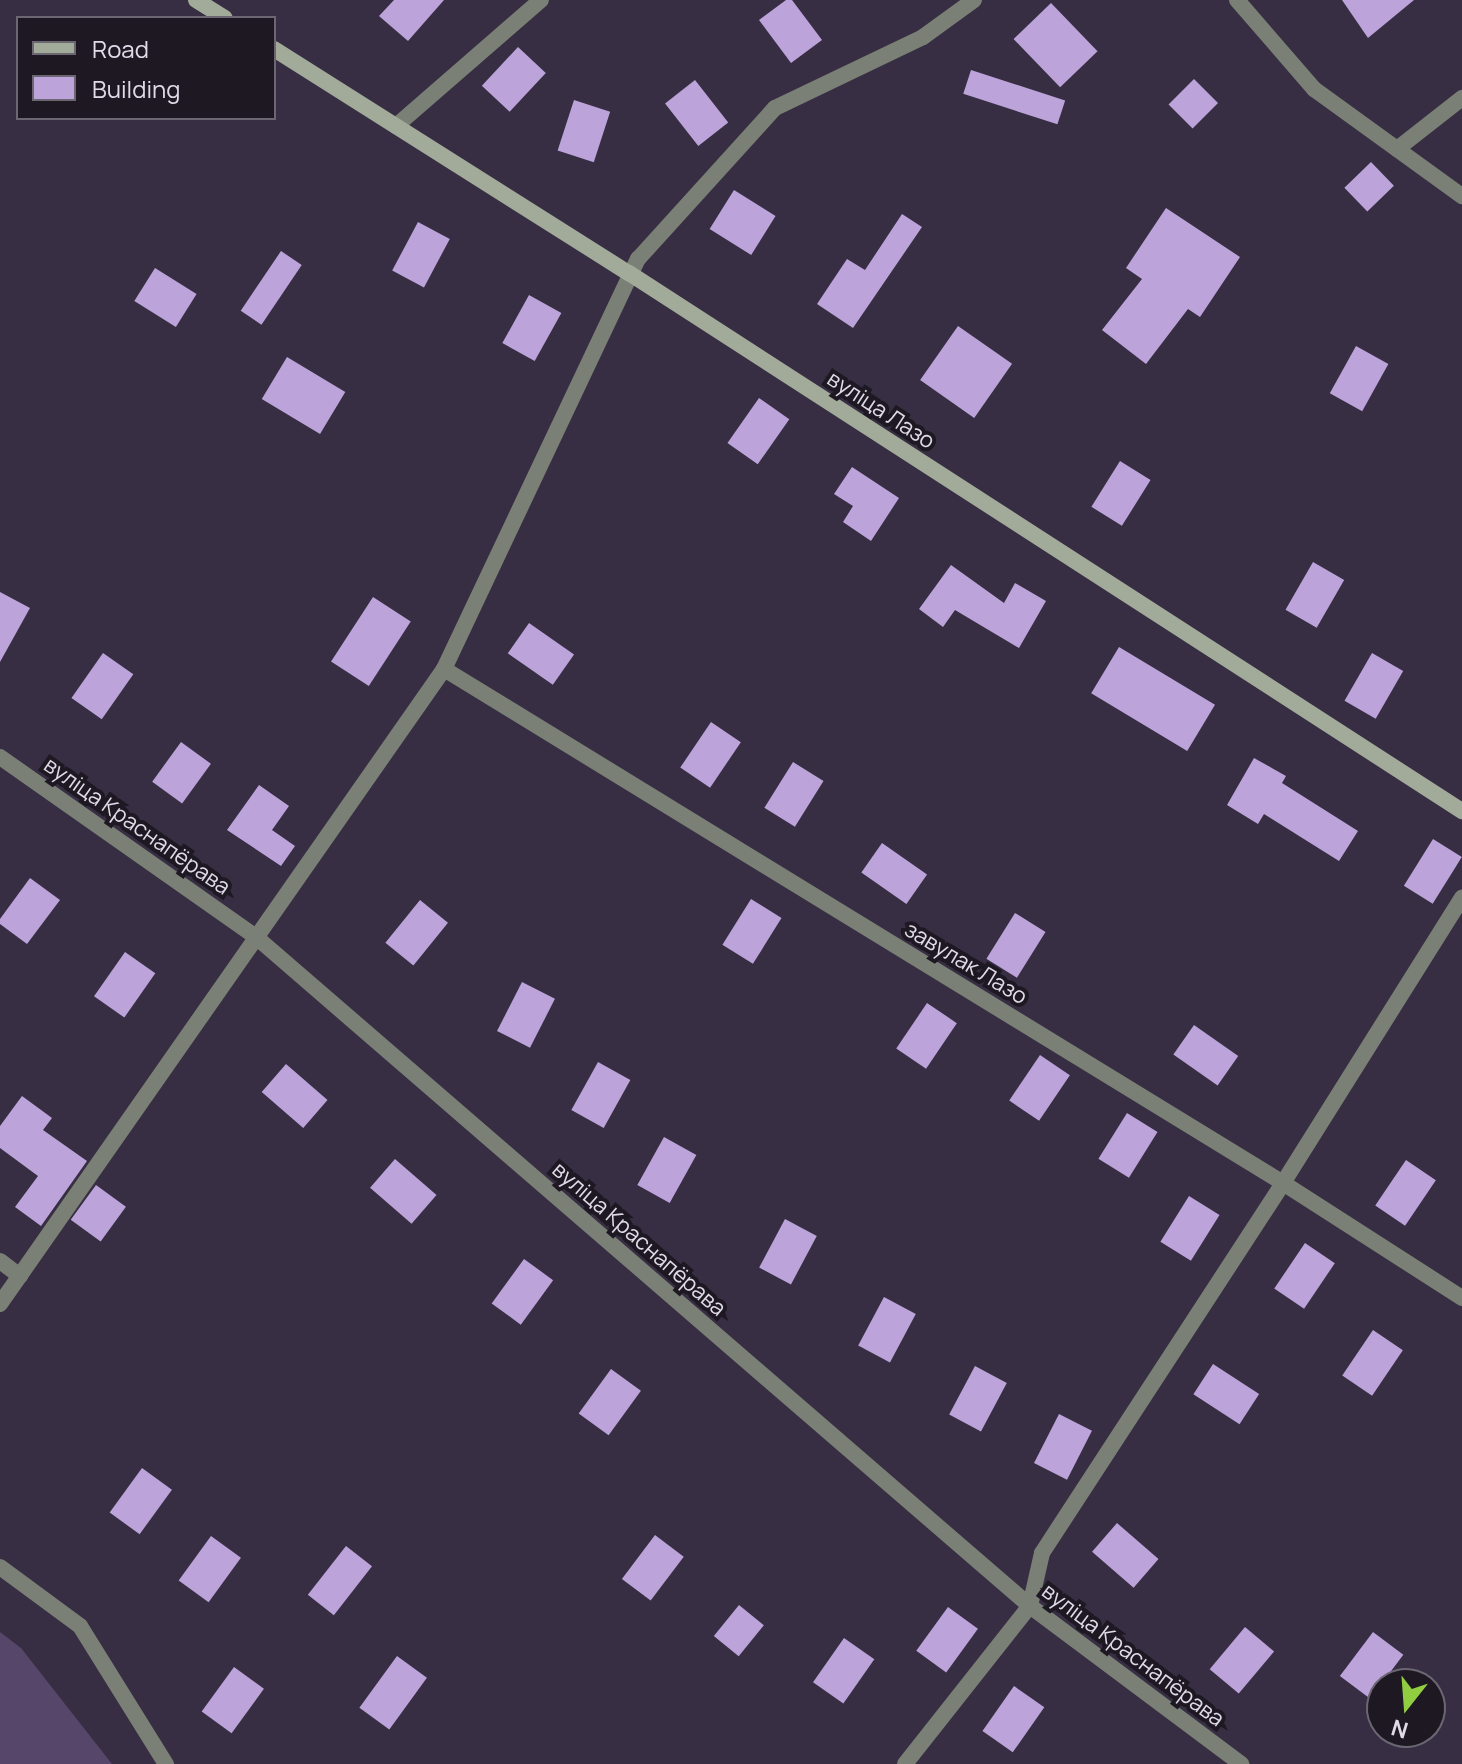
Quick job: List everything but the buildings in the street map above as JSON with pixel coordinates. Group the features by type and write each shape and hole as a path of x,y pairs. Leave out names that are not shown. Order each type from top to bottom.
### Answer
{"main road":[{"path":"196,0 222,16"},
{"name":"вуліца Лазо","path":"276,50 629,273 1462,811"}],"street":[{"path":"396,126 541,0"},
{"path":"0,1304 444,669 629,273 775,108 923,37 974,0"},
{"path":"1237,0 1314,89 1462,196"},
{"path":"1397,149 1462,98"},
{"name":"завулак Лазо","path":"444,669 1283,1183 1462,1298"},
{"name":"вуліца Краснапёрава","path":"0,757 256,937 1030,1606 1241,1764"},
{"path":"905,1764 1030,1606 1042,1553 1283,1183 1462,898"},
{"path":"0,1261 20,1276"},
{"path":"0,1567 80,1626 166,1764"}],"shaded area":[{"path":"0,1632 21,1648 112,1764 0,1764"}]}
